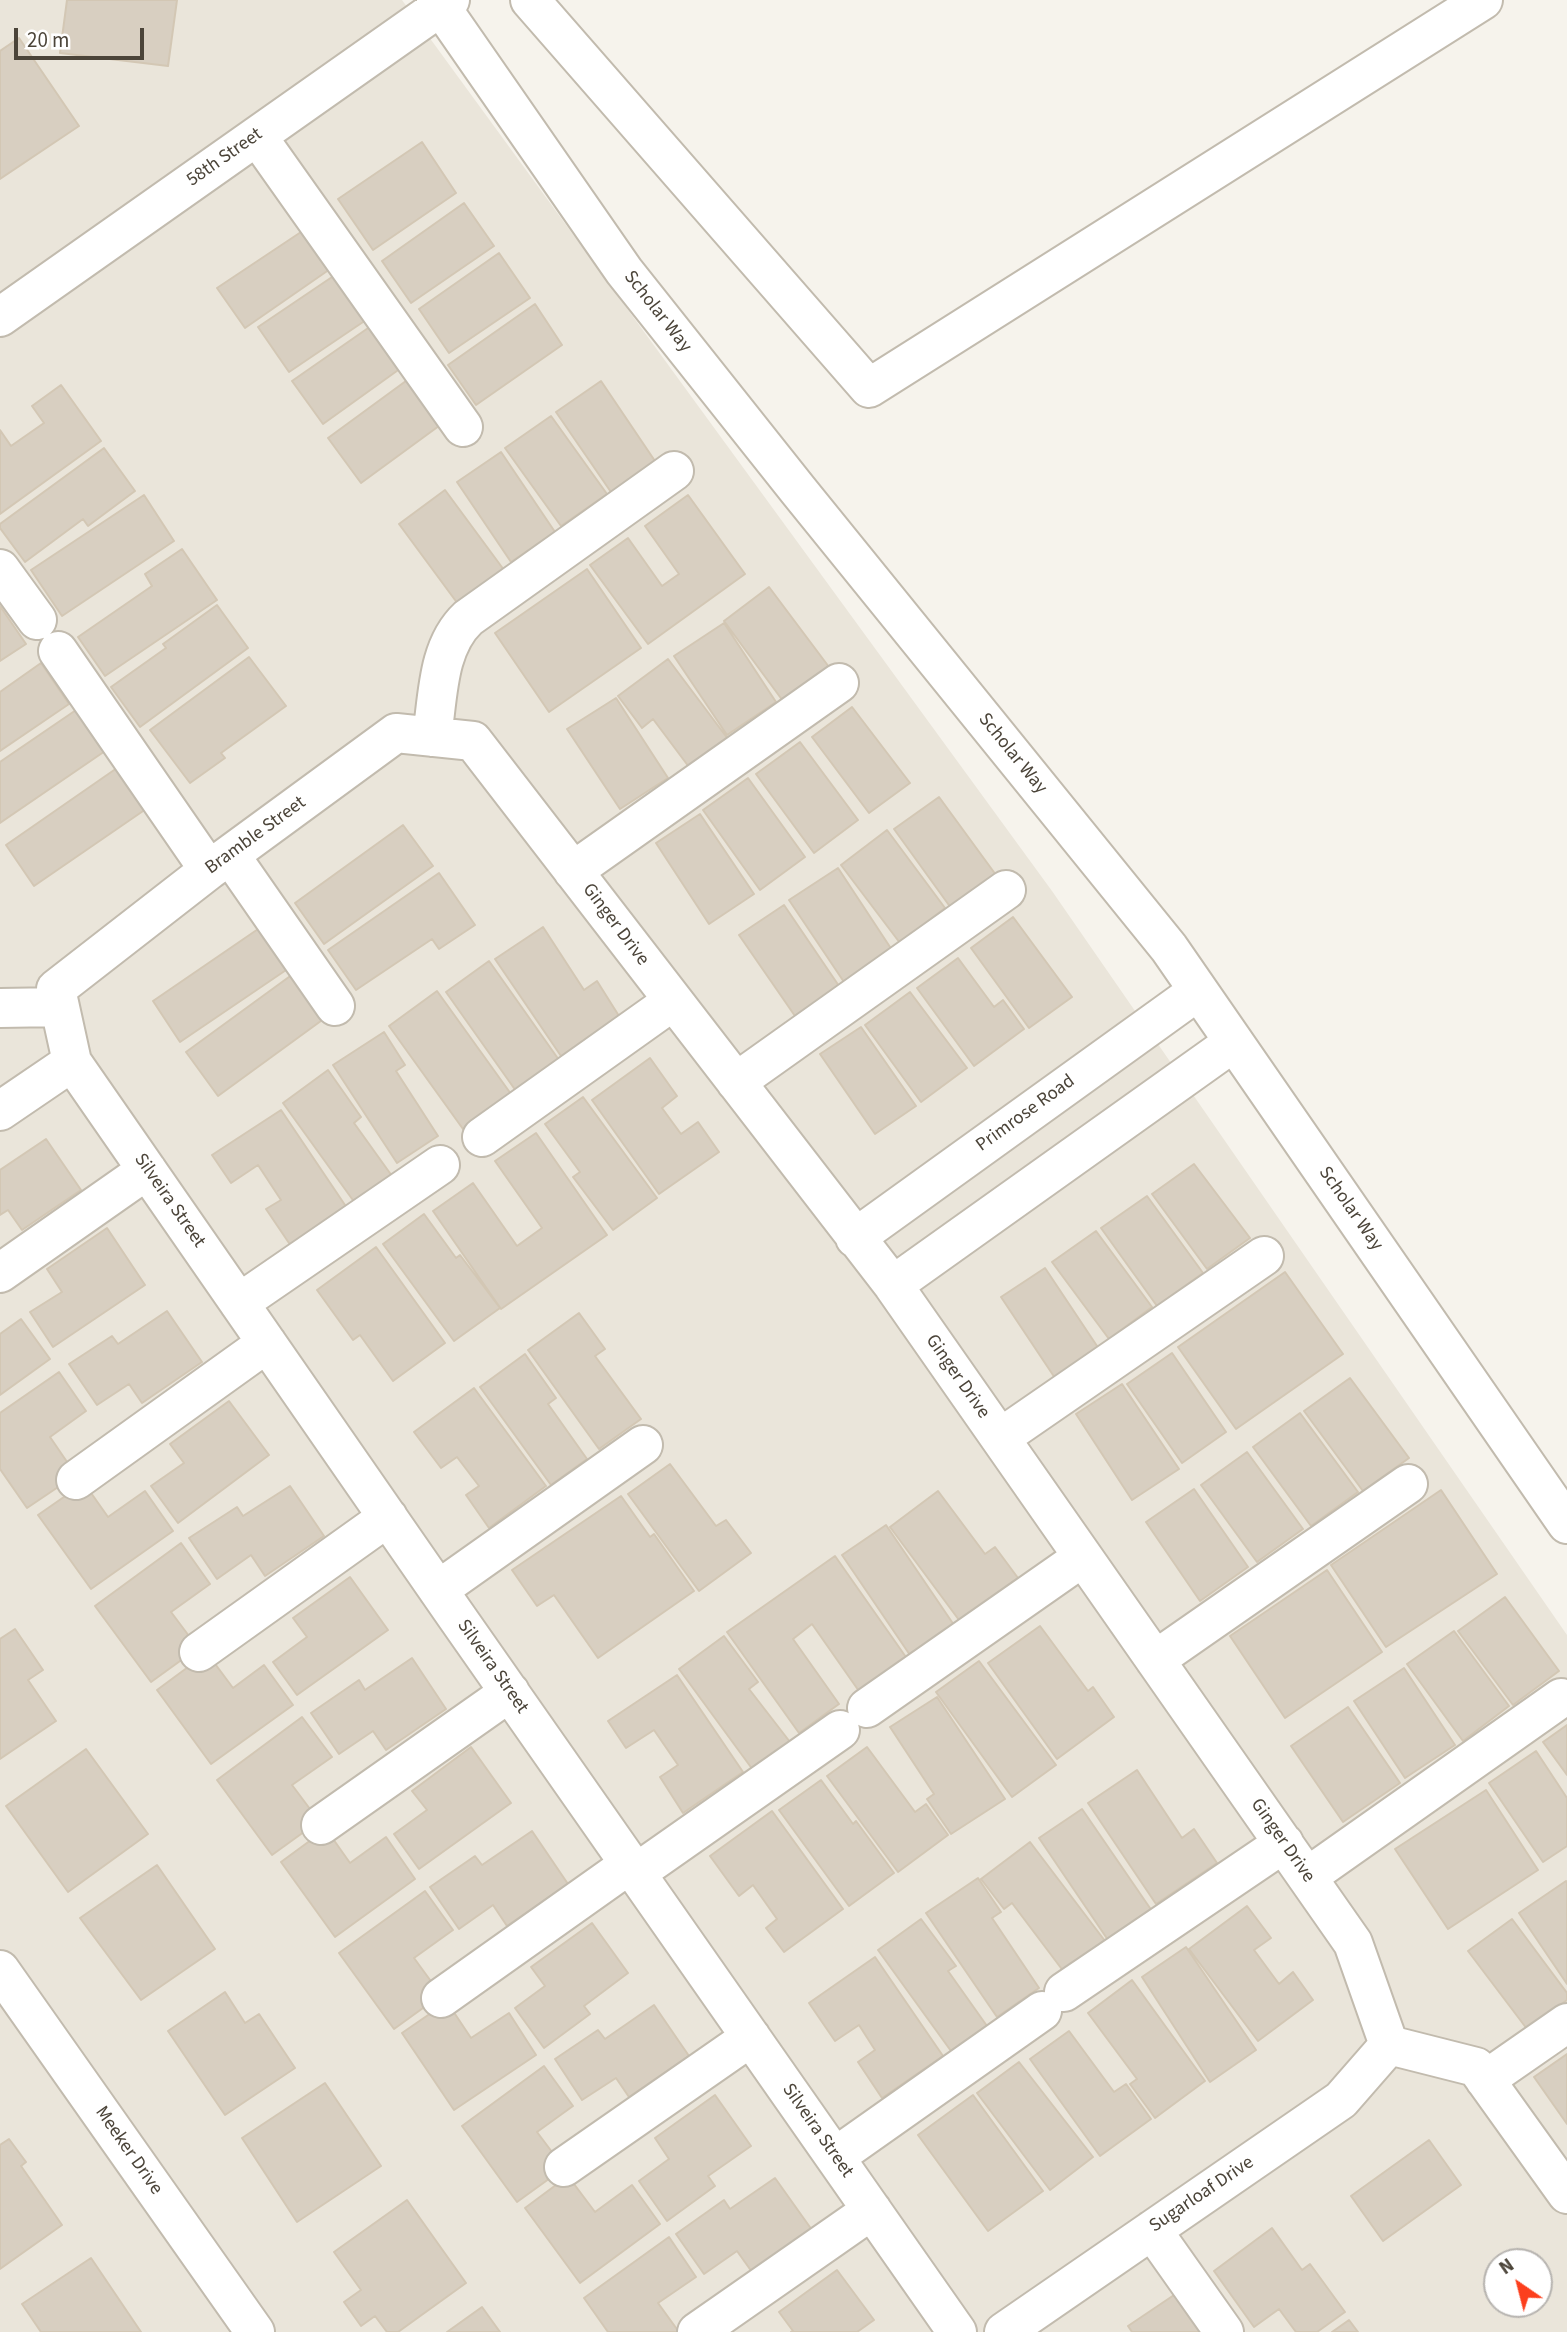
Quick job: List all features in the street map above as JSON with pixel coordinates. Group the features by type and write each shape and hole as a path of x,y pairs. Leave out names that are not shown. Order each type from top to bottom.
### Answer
{"street":[{"path":"530,0 869,388 1483,0"},
{"name":"58th Street","path":"0,317 442,2"},
{"name":"Scholar Way","path":"442,2 624,271 1170,948 1567,1524"},
{"path":"257,136 463,427"},
{"path":"432,737 443,663 456,629 674,471"},
{"path":"0,569 37,620"},
{"path":"58,651 219,862 335,1006"},
{"path":"573,871 839,683"},
{"name":"Bramble Street","path":"58,998 219,862 396,733 473,741"},
{"name":"Ginger Drive","path":"473,741 893,1285 1353,1943 1390,2045"},
{"path":"736,1082 1006,890"},
{"name":"Primrose Road","path":"855,1238 1198,991"},
{"path":"0,1008 58,998"},
{"name":"Silveira Street","path":"58,998 72,1062 957,2332"},
{"path":"482,1137 673,1001"},
{"path":"893,1285 1234,1042"},
{"path":"0,1111 72,1062"},
{"path":"239,1303 440,1165"},
{"path":"0,1273 147,1170"},
{"path":"1000,1438 1264,1256"},
{"path":"76,1480 267,1343"},
{"path":"438,1590 643,1445"},
{"path":"1155,1660 1408,1483"},
{"path":"199,1651 388,1517"},
{"path":"441,1998 853,1719 1083,1557"},
{"path":"321,1825 510,1692"},
{"path":"1307,1877 1561,1698"},
{"path":"835,2157 1284,1843"},
{"name":"Meeker Drive","path":"0,1970 255,2332"},
{"path":"1485,2080 1567,2023"},
{"path":"564,2168 751,2037"},
{"path":"1390,2045 1476,2067 1567,2194"},
{"name":"Sugarloaf Drive","path":"1004,2332 1341,2100 1390,2045"},
{"path":"697,2332 872,2210"},
{"path":"1152,2230 1224,2332"}],"shaded area":[{"path":"0,0 402,0 1052,891 1567,1635 1567,2332 0,2332"}],"building":[{"path":"67,0 177,0 168,66 60,53"},
{"path":"19,38 79,126 0,179 0,51"},
{"path":"422,142 456,193 373,250 338,199"},
{"path":"464,203 494,246 411,303 382,261"},
{"path":"307,228 333,267 245,328 217,288"},
{"path":"499,253 530,298 449,353 419,309"},
{"path":"335,275 366,320 289,372 258,327"},
{"path":"535,304 562,345 476,405 448,365"},
{"path":"371,326 401,368 323,424 292,381"},
{"path":"410,378 443,423 361,483 328,438"},
{"path":"601,381 657,464 613,495 556,412"},
{"path":"61,385 101,441 0,514 0,430 11,446 44,423 32,406"},
{"path":"551,416 607,494 561,526 505,448"},
{"path":"104,448 135,491 88,526 83,519 25,562 0,528 0,524"},
{"path":"501,452 555,532 511,562 457,482"},
{"path":"445,490 504,570 458,604 399,524"},
{"path":"144,495 174,541 62,616 31,570"},
{"path":"688,495 745,574 648,644 590,565 628,538 662,586 679,574 645,526"},
{"path":"182,549 217,600 105,676 78,637 152,586 145,574"},
{"path":"587,569 641,648 549,712 495,633"},
{"path":"769,587 829,667 783,701 724,621"},
{"path":"217,605 248,648 140,727 111,687 166,648 163,644"},
{"path":"0,606 26,644 0,661"},
{"path":"724,623 776,702 727,735 674,656"},
{"path":"249,657 286,706 221,753 225,758 190,783 150,730"},
{"path":"668,659 728,739 689,767 653,719 642,728 618,696"},
{"path":"41,663 69,704 0,751 0,692"},
{"path":"616,698 668,778 620,809 567,729"},
{"path":"852,707 910,783 869,813 812,737"},
{"path":"79,708 108,749 0,823 0,762"},
{"path":"800,742 858,820 814,853 756,774"},
{"path":"117,768 146,809 34,886 6,845"},
{"path":"748,778 805,857 760,890 703,810"},
{"path":"939,797 996,875 951,908 894,829"},
{"path":"700,814 754,894 709,924 656,843"},
{"path":"403,825 433,866 324,944 295,903"},
{"path":"887,830 945,908 900,943 841,865"},
{"path":"838,868 892,950 844,982 789,900"},
{"path":"439,873 475,925 439,949 432,939 356,990 328,950"},
{"path":"784,905 839,986 795,1016 739,935"},
{"path":"1013,917 1072,997 1029,1028 971,948"},
{"path":"264,925 292,966 180,1042 153,1001"},
{"path":"543,927 584,990 597,981 619,1016 561,1056 495,959"},
{"path":"958,958 994,1007 1003,1000 1024,1029 974,1066 917,988"},
{"path":"489,961 559,1060 516,1091 446,992"},
{"path":"293,974 325,1018 218,1096 186,1052"},
{"path":"437,991 511,1094 463,1129 389,1026"},
{"path":"910,992 967,1068 921,1102 865,1025"},
{"path":"861,1027 916,1106 875,1134 820,1054"},
{"path":"384,1032 405,1065 396,1071 438,1136 397,1163 333,1065"},
{"path":"650,1058 677,1096 662,1108 681,1134 698,1122 719,1152 659,1194 592,1100"},
{"path":"328,1070 361,1117 354,1123 392,1176 355,1203 283,1103"},
{"path":"583,1097 657,1198 613,1230 573,1177 580,1172 545,1124"},
{"path":"281,1110 347,1208 291,1246 266,1209 281,1200 258,1165 231,1183 212,1155"},
{"path":"536,1133 607,1235 501,1309 433,1211 473,1183 517,1246 542,1228 495,1161"},
{"path":"46,1139 81,1190 22,1230 8,1210 0,1215 0,1170"},
{"path":"1194,1164 1250,1238 1207,1269 1152,1194"},
{"path":"1147,1196 1203,1273 1157,1306 1101,1228"},
{"path":"424,1214 456,1258 460,1255 500,1308 454,1341 383,1244"},
{"path":"107,1228 145,1285 53,1347 30,1312 62,1292 47,1269"},
{"path":"1096,1231 1152,1307 1109,1339 1052,1262"},
{"path":"376,1247 445,1343 393,1381 360,1335 353,1340 317,1290"},
{"path":"1045,1268 1099,1349 1055,1378 1001,1297"},
{"path":"1285,1272 1343,1354 1236,1429 1178,1347"},
{"path":"167,1311 202,1362 142,1403 129,1384 97,1405 69,1364 112,1336 118,1344"},
{"path":"579,1313 605,1349 595,1356 641,1419 599,1449 528,1350"},
{"path":"21,1319 50,1359 0,1395 0,1334"},
{"path":"1172,1353 1226,1432 1182,1463 1127,1384"},
{"path":"525,1354 556,1398 548,1404 587,1459 551,1485 480,1387"},
{"path":"59,1372 86,1411 50,1437 76,1475 27,1508 0,1469 0,1413"},
{"path":"1350,1378 1409,1458 1363,1491 1304,1411"},
{"path":"1122,1384 1179,1469 1132,1500 1076,1414"},
{"path":"474,1388 546,1486 489,1528 466,1495 479,1486 457,1457 441,1468 414,1432"},
{"path":"229,1401 269,1455 178,1523 151,1486 184,1463 170,1444"},
{"path":"1300,1413 1358,1492 1311,1526 1253,1447"},
{"path":"1247,1452 1303,1529 1257,1562 1201,1485"},
{"path":"670,1464 716,1526 726,1520 751,1553 699,1591 628,1494"},
{"path":"84,1483 108,1517 145,1491 173,1531 91,1589 38,1515"},
{"path":"290,1486 324,1536 265,1576 251,1555 217,1579 189,1538 237,1507 243,1516"},
{"path":"1194,1489 1248,1567 1200,1601 1146,1522"},
{"path":"1441,1490 1497,1574 1386,1647 1331,1565"},
{"path":"938,1491 985,1554 995,1547 1018,1578 959,1620 890,1527"},
{"path":"621,1496 650,1537 654,1534 694,1591 598,1658 554,1595 537,1606 512,1570"},
{"path":"886,1525 956,1628 912,1658 842,1555"},
{"path":"181,1543 210,1584 171,1612 198,1648 151,1682 95,1606"},
{"path":"835,1556 908,1660 861,1694 812,1624 793,1639 839,1704 799,1733 727,1632"},
{"path":"1327,1570 1382,1652 1285,1718 1230,1636"},
{"path":"350,1577 388,1630 297,1695 273,1662 307,1637 293,1618"},
{"path":"1505,1597 1559,1671 1513,1705 1458,1631"},
{"path":"1040,1626 1088,1691 1093,1687 1114,1717 1057,1759 988,1663"},
{"path":"15,1629 43,1670 28,1680 56,1721 0,1759 0,1639"},
{"path":"1454,1631 1509,1706 1463,1741 1407,1664"},
{"path":"724,1636 758,1682 749,1689 790,1742 753,1770 679,1669"},
{"path":"207,1653 233,1688 264,1665 293,1705 211,1764 157,1690"},
{"path":"412,1658 446,1709 386,1750 373,1731 339,1754 311,1713 359,1680 365,1690"},
{"path":"979,1661 1056,1765 1012,1797 936,1692"},
{"path":"1404,1668 1455,1745 1405,1778 1354,1701"},
{"path":"677,1675 743,1772 683,1813 660,1777 678,1765 654,1730 626,1748 608,1721"},
{"path":"937,1697 1005,1799 951,1834 927,1799 934,1794 890,1727"},
{"path":"1348,1707 1400,1783 1343,1822 1291,1746"},
{"path":"302,1717 332,1757 292,1785 319,1821 272,1855 217,1780"},
{"path":"1567,1725 1567,1775 1543,1742"},
{"path":"471,1747 511,1803 419,1869 394,1834 427,1810 412,1791"},
{"path":"867,1747 915,1812 926,1804 948,1835 898,1872 827,1776"},
{"path":"86,1749 148,1834 68,1892 6,1806"},
{"path":"1536,1751 1567,1798 1567,1846 1543,1862 1489,1783"},
{"path":"1137,1770 1182,1838 1194,1829 1217,1863 1156,1904 1088,1803"},
{"path":"821,1780 853,1824 856,1821 894,1873 849,1906 779,1810"},
{"path":"1486,1790 1538,1870 1448,1929 1395,1849"},
{"path":"1082,1809 1152,1911 1108,1940 1039,1838"},
{"path":"772,1811 843,1909 784,1952 766,1928 777,1919 753,1885 739,1896 710,1856"},
{"path":"326,1829 350,1863 386,1837 415,1879 335,1937 281,1862"},
{"path":"532,1831 568,1884 507,1926 493,1905 459,1929 430,1887 475,1856 482,1865"},
{"path":"1030,1842 1105,1941 1064,1972 1012,1903 1004,1909 981,1879"},
{"path":"157,1865 215,1949 141,2000 80,1918"},
{"path":"978,1878 1001,1912 992,1918 1039,1988 997,2017 926,1913"},
{"path":"1567,1882 1567,1984 1519,1913"},
{"path":"425,1891 453,1930 414,1958 441,1995 394,2029 339,1953"},
{"path":"1247,1906 1271,1938 1254,1950 1279,1984 1293,1972 1313,2000 1258,2041 1189,1949"},
{"path":"921,1919 956,1966 948,1971 987,2026 951,2051 878,1950"},
{"path":"1512,1919 1567,1993 1567,2000 1527,2029 1468,1951"},
{"path":"592,1923 628,1973 584,2006 590,2014 544,2048 515,2008 545,1986 531,1967"},
{"path":"1186,1947 1256,2050 1210,2082 1142,1977"},
{"path":"875,1957 943,2056 882,2098 858,2062 875,2050 859,2025 835,2041 809,2003"},
{"path":"1132,1980 1205,2081 1155,2118 1130,2084 1137,2079 1088,2013"},
{"path":"225,1992 245,2023 259,2014 295,2068 225,2115 168,2031"},
{"path":"447,2002 471,2038 509,2013 536,2055 454,2110 402,2033"},
{"path":"654,2005 689,2056 629,2097 616,2078 582,2100 555,2059 598,2030 605,2039"},
{"path":"1069,2031 1114,2092 1126,2084 1151,2119 1100,2156 1030,2059"},
{"path":"1567,2054 1567,2124 1534,2077"},
{"path":"1019,2062 1093,2157 1050,2190 977,2093"},
{"path":"544,2066 573,2106 537,2132 564,2168 517,2202 462,2126"},
{"path":"325,2083 381,2166 297,2222 242,2138"},
{"path":"715,2095 751,2146 708,2176 715,2186 667,2221 639,2181 669,2159 655,2138"},
{"path":"973,2095 1043,2191 988,2231 918,2135"},
{"path":"9,2139 26,2162 21,2166 62,2225 0,2269 0,2145"},
{"path":"1429,2140 1461,2185 1383,2241 1351,2196"},
{"path":"568,2176 595,2212 632,2185 660,2224 580,2283 525,2208"},
{"path":"775,2178 812,2230 752,2272 737,2251 704,2274 676,2234 724,2200 730,2209"},
{"path":"407,2200 466,2283 398,2332 387,2332 375,2316 361,2326 344,2302 361,2290 334,2252"},
{"path":"1272,2228 1302,2270 1310,2264 1345,2312 1317,2332 1296,2332 1279,2309 1254,2327 1214,2271"},
{"path":"669,2237 696,2277 658,2303 679,2332 608,2332 584,2298"},
{"path":"91,2258 141,2332 41,2332 22,2304"},
{"path":"837,2270 874,2320 857,2332 791,2332 793,2331 779,2312"},
{"path":"1180,2291 1208,2332 1132,2332 1128,2326"},
{"path":"482,2307 500,2332 447,2332"},
{"path":"1349,2320 1358,2332 1332,2332"}]}
